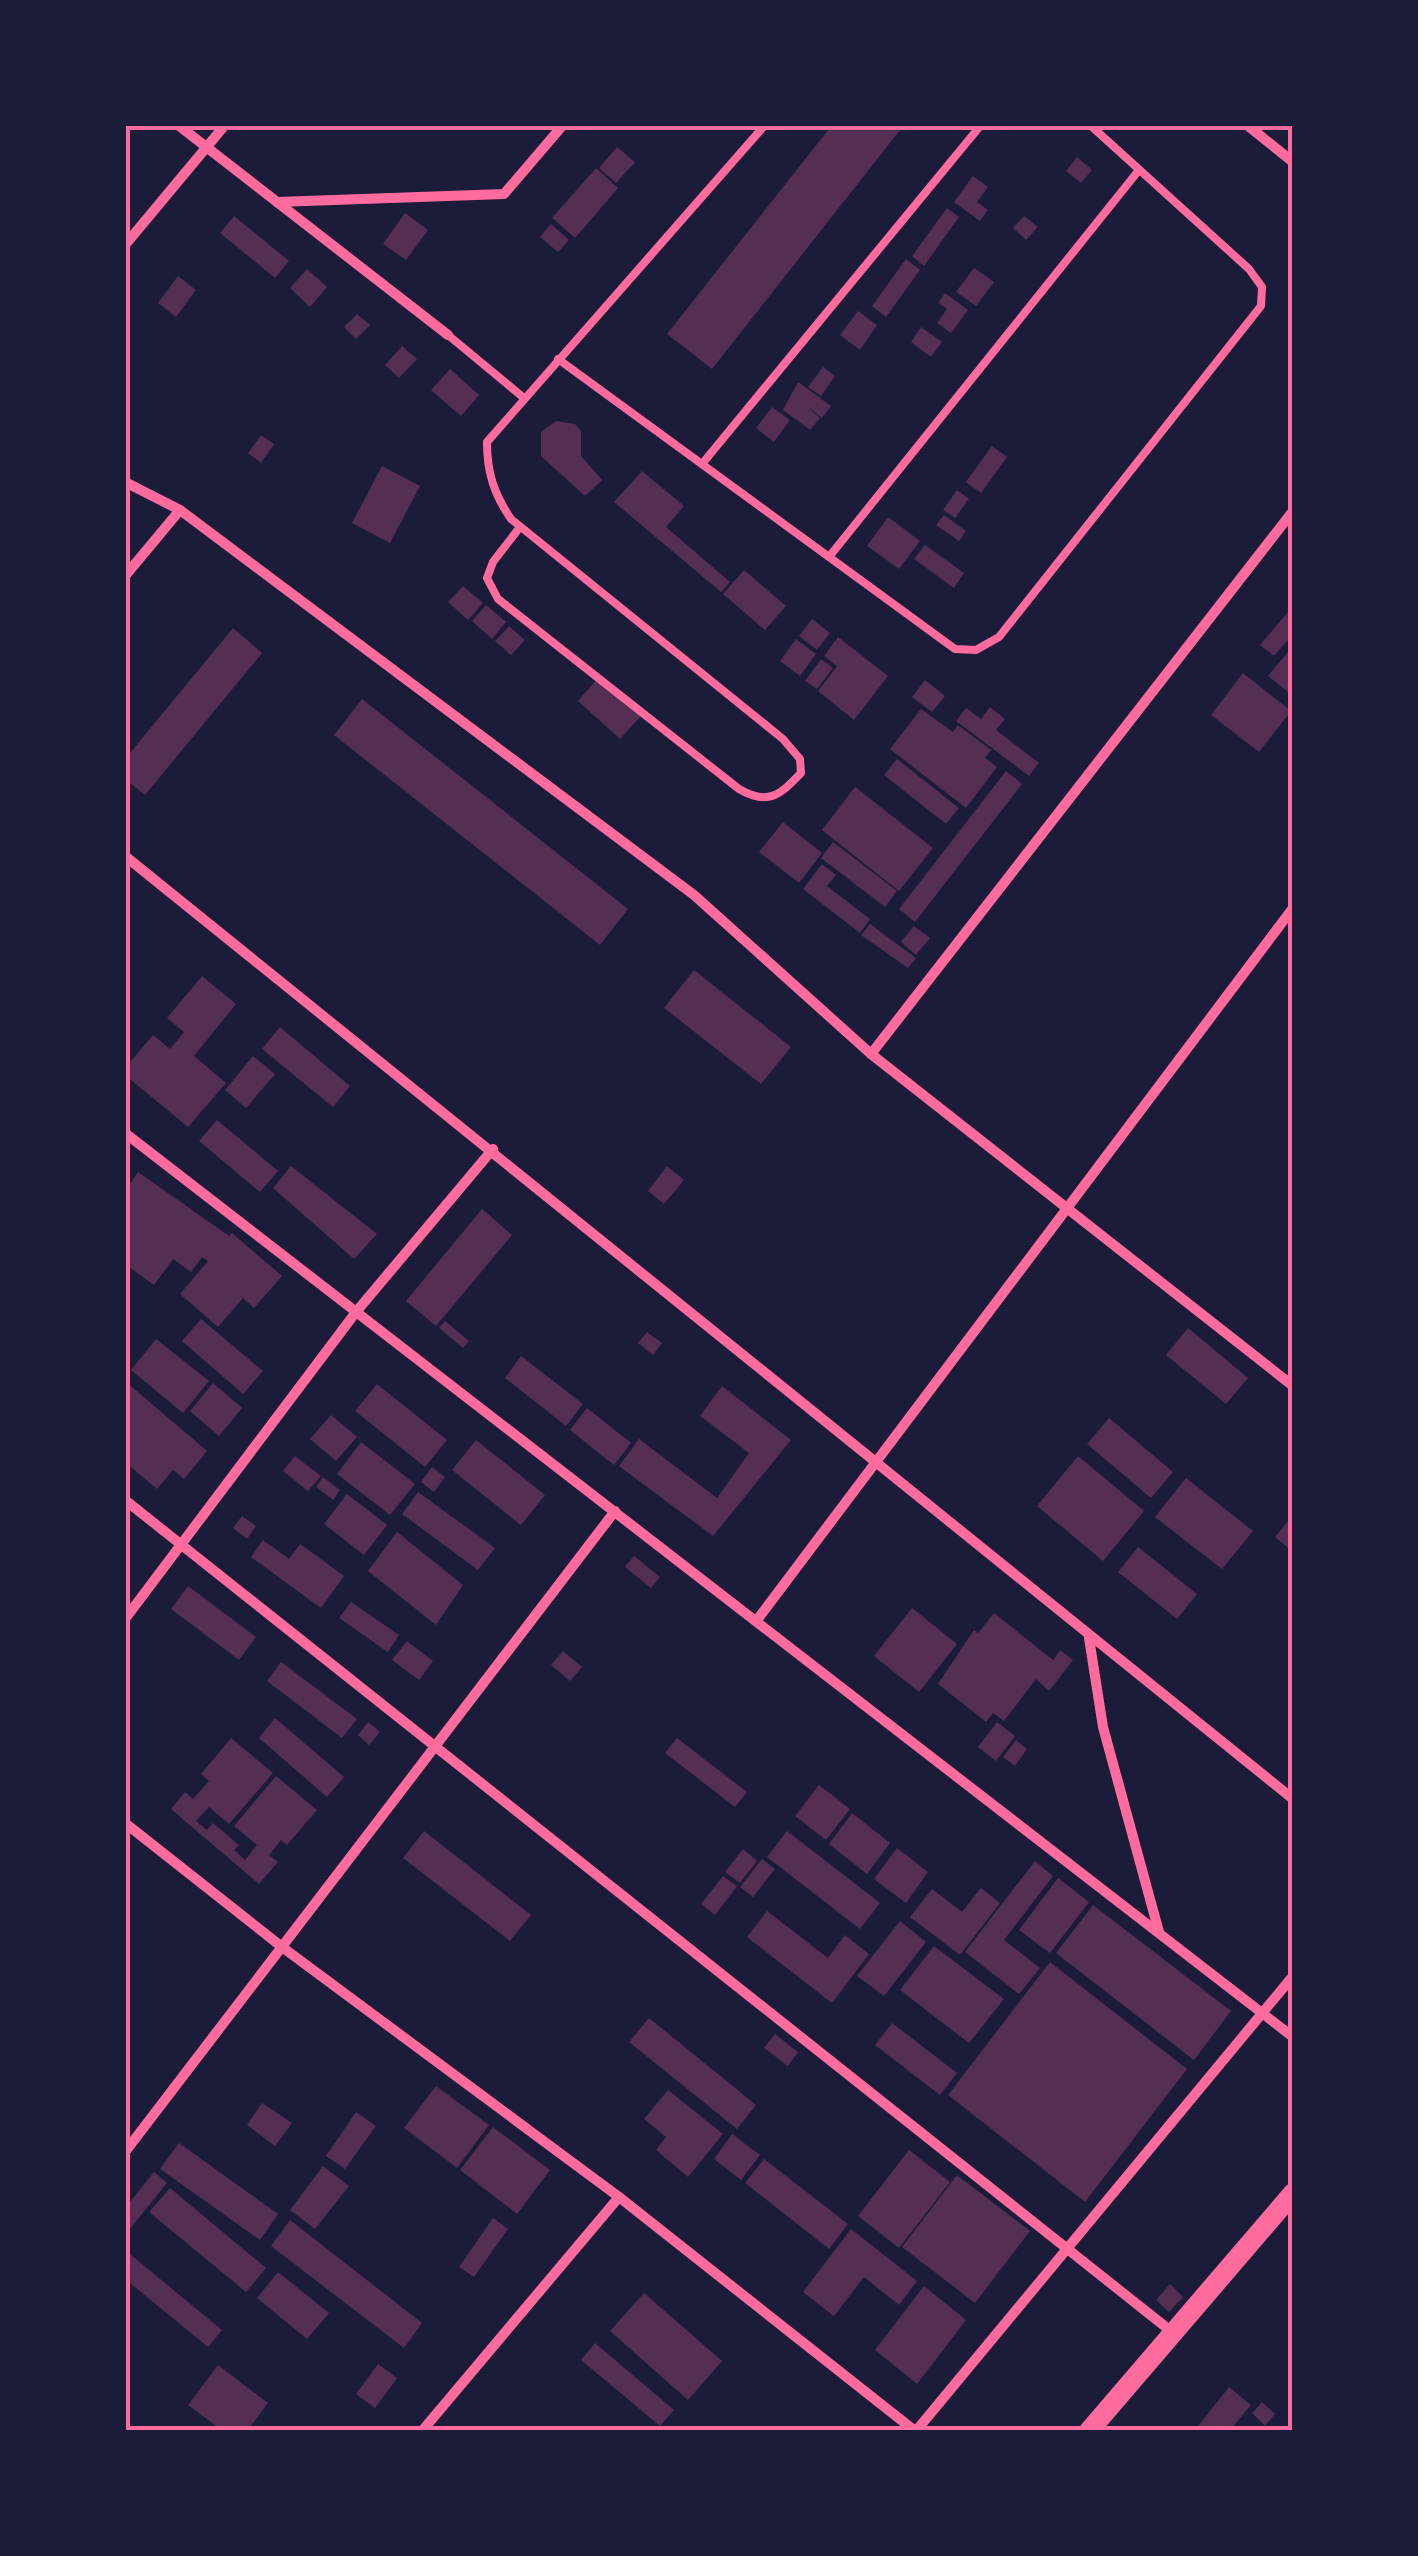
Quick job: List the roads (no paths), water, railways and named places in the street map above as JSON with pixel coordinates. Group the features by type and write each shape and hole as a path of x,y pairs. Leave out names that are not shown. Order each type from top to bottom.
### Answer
{"main road":[{"path":"1088,2431 1293,2193"}],"street":[{"path":"178,125 448,335"},
{"path":"125,245 226,125"},
{"path":"276,202 504,194 562,125"},
{"path":"1247,125 1293,162"},
{"path":"125,482 180,510 694,895 871,1054 1293,1386"},
{"path":"125,576 180,510"},
{"path":"871,1054 1293,511"},
{"path":"125,856 493,1149 1293,1800"},
{"path":"757,1620 1291,916"},
{"path":"125,1133 1293,2037"},
{"path":"125,1619 356,1312 493,1149"},
{"path":"125,1500 1070,2246 1172,2332"},
{"path":"125,2152 614,1511"},
{"path":"1089,1636 1103,1728 1159,1932"},
{"path":"125,1823 282,1947 619,2197 915,2431 1293,1976"},
{"path":"428,2429 619,2197"}],"lane":[{"path":"520,527 493,562 486,578 498,598 739,789 756,799 771,799 784,792 800,773 800,759 783,739 520,527 495,496 486,442 765,125"},
{"path":"702,464 982,125"},
{"path":"558,360 956,649 976,650 999,638 1261,306 1262,288 1249,268 1090,125"},
{"path":"829,557 1139,170"},
{"path":"448,335 524,398"}]}
